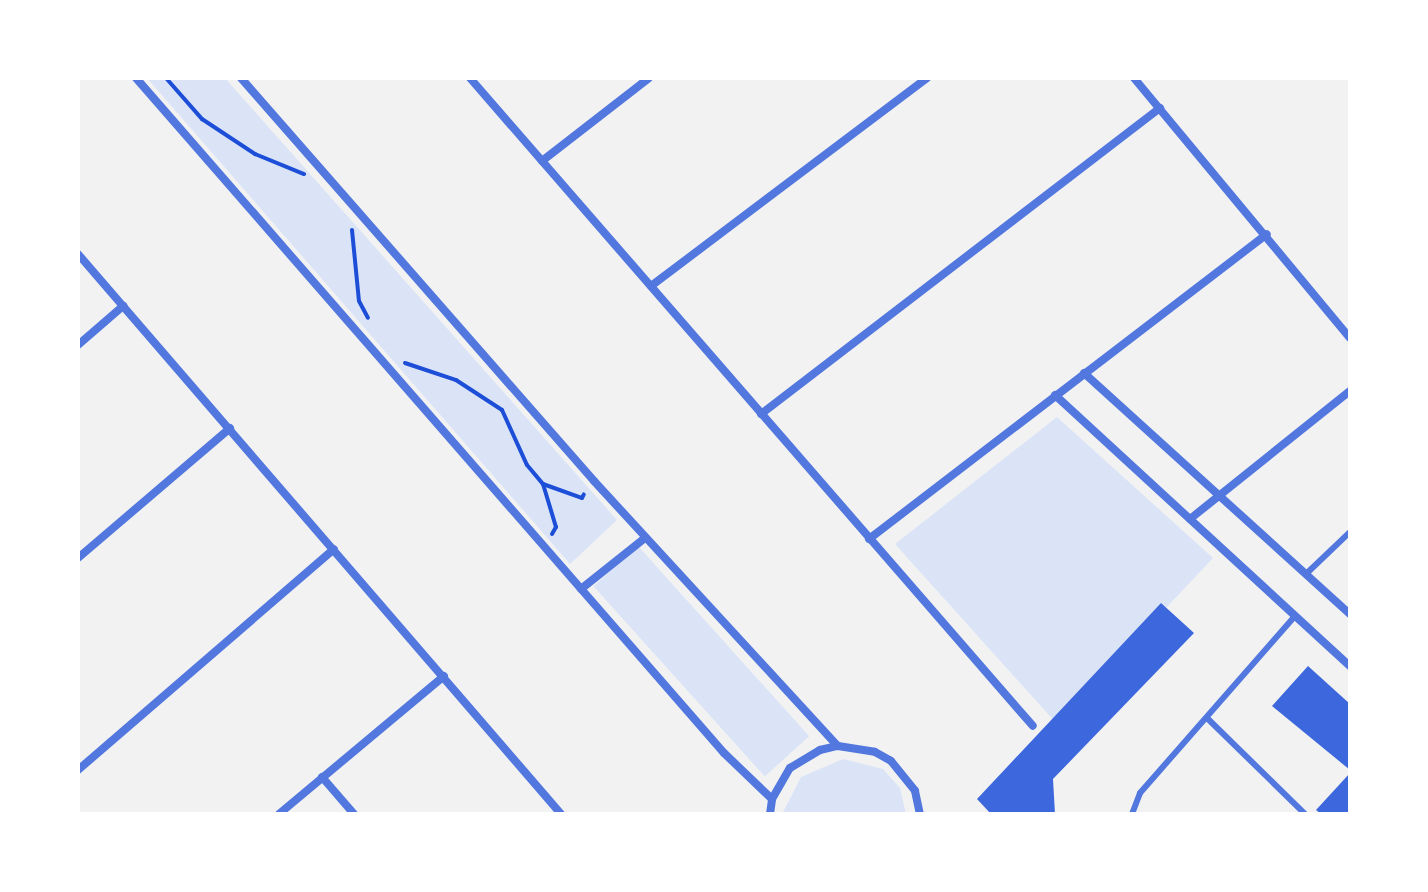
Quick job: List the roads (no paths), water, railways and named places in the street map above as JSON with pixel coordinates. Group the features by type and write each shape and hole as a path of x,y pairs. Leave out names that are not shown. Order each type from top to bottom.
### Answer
{"street":[{"path":"136,78 724,753 772,799"},
{"path":"241,78 594,481 838,746"},
{"path":"470,78 1033,726"},
{"path":"542,161 649,78"},
{"path":"651,286 927,78"},
{"path":"1135,78 1350,338"},
{"path":"761,414 1160,108"},
{"path":"869,539 1267,234"},
{"path":"78,254 561,814"},
{"path":"78,345 123,306"},
{"path":"1084,373 1350,614"},
{"path":"1190,519 1350,391"},
{"path":"1055,395 1350,666"},
{"path":"78,558 230,428"},
{"path":"581,589 645,538"},
{"path":"78,770 334,549"},
{"path":"279,814 444,676"},
{"path":"770,814 772,799 790,768 820,750 838,746 875,752 891,761 915,791 920,814"},
{"path":"322,777 354,814"}],"lane":[{"path":"1306,574 1350,532"},
{"path":"1132,814 1140,793 1295,616"},
{"path":"1207,718 1305,814"}]}
